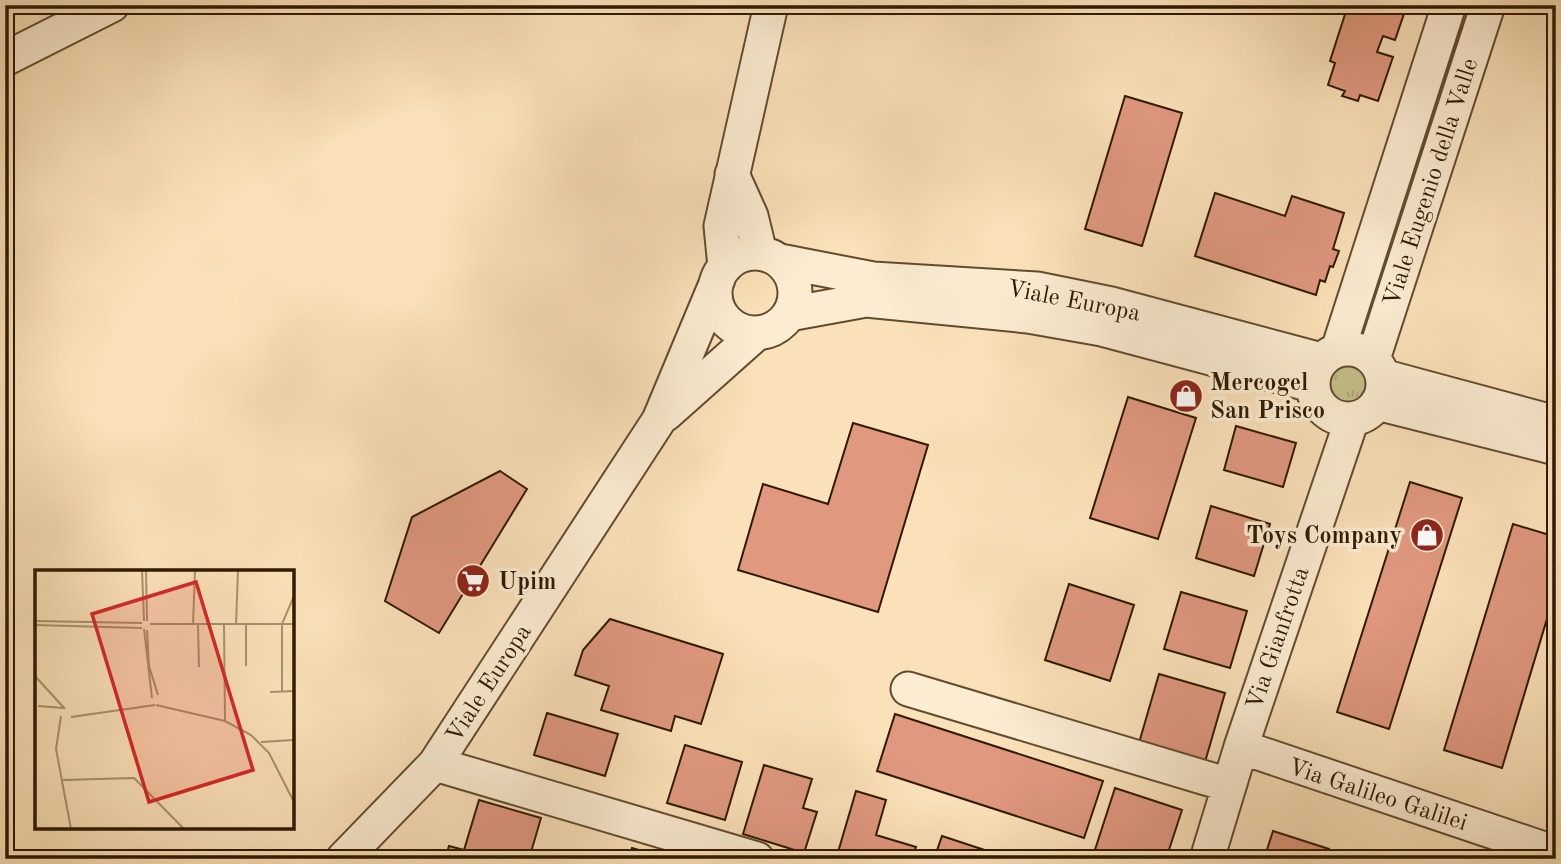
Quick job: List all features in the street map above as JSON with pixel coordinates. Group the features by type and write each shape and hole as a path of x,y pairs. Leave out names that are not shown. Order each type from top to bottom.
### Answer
{"street":[{"path":"5,58 112,5"},
{"path":"721,273 734,259 747,254 770,257 788,270 793,280 794,303 789,314 781,324 769,330 744,332 732,326 723,316 715,292 721,273 721,226 771,5"},
{"name":"Viale Eugenio della Valle","path":"1324,365 1410,129 1449,5"},
{"name":"Viale Eugenio della Valle","path":"1371,389 1444,139 1488,5"},
{"path":"1410,129 1444,139"},
{"path":"732,174 770,257"},
{"name":"Viale Europa","path":"770,257 873,279 1037,289 1111,304 1324,365"},
{"name":"Viale Europa","path":"343,859 435,764 659,420 721,273"},
{"name":"Viale Europa","path":"789,314 866,300 1028,316 1324,365"},
{"name":"Viale Europa","path":"659,420 757,333"},
{"path":"1347,348 1366,353 1371,389 1342,419 1325,411 1318,403 1324,365 1347,348"},
{"path":"1371,389 1556,423"},
{"path":"1371,389 1556,448"},
{"name":"Via Gianfrotta","path":"1207,859 1241,747 1371,389"},
{"path":"908,689 1228,785"},
{"name":"Via Galileo Galilei","path":"1241,747 1556,853"},
{"path":"435,764 757,859"}],"green space":[{"path":"1348,364 1363,370 1369,385 1363,400 1348,406 1333,400 1327,385 1333,370"}],"building":[{"path":"1348,5 1407,5 1395,40 1383,36 1377,52 1393,57 1378,101 1360,95 1358,101 1342,96 1345,91 1328,85 1335,63 1330,61"},
{"path":"1125,96 1182,113 1142,246 1085,229"},
{"path":"1215,193 1285,216 1292,196 1344,213 1333,249 1339,251 1325,282 1320,280 1316,295 1195,256"},
{"path":"1128,397 1196,418 1158,539 1090,518"},
{"path":"853,423 928,445 878,612 738,570 763,484 828,504"},
{"path":"1236,426 1296,443 1283,487 1224,470"},
{"path":"500,471 527,489 439,633 385,601 412,517"},
{"path":"1410,482 1462,498 1389,729 1337,712"},
{"path":"1211,506 1270,524 1254,576 1196,558"},
{"path":"1513,524 1556,537 1556,589 1502,768 1444,750"},
{"path":"1069,584 1134,605 1110,681 1045,660"},
{"path":"1181,592 1247,611 1230,668 1164,649"},
{"path":"610,619 723,654 701,724 675,716 671,731 601,710 609,686 575,675 583,650"},
{"path":"1159,674 1225,693 1205,762 1139,743"},
{"path":"547,713 618,734 605,776 534,755"},
{"path":"895,714 1103,781 1084,838 877,771"},
{"path":"685,745 742,762 725,820 667,803"},
{"path":"764,765 812,779 803,808 817,812 804,853 743,834"},
{"path":"1115,788 1182,810 1166,859 1092,859"},
{"path":"856,791 886,800 876,835 916,847 912,859 836,859"},
{"path":"479,800 541,818 529,859 445,859 449,846 464,850"},
{"path":"1273,831 1329,849 1326,859 1264,859"},
{"path":"942,836 1012,859 934,859"},
{"path":"632,848 670,859 629,859"}],"place":[{"name":"Mercogel San Prisco","path":"1186,396"},
{"name":"Toys Company","path":"1427,535"},
{"name":"Upim","path":"473,581"}]}
